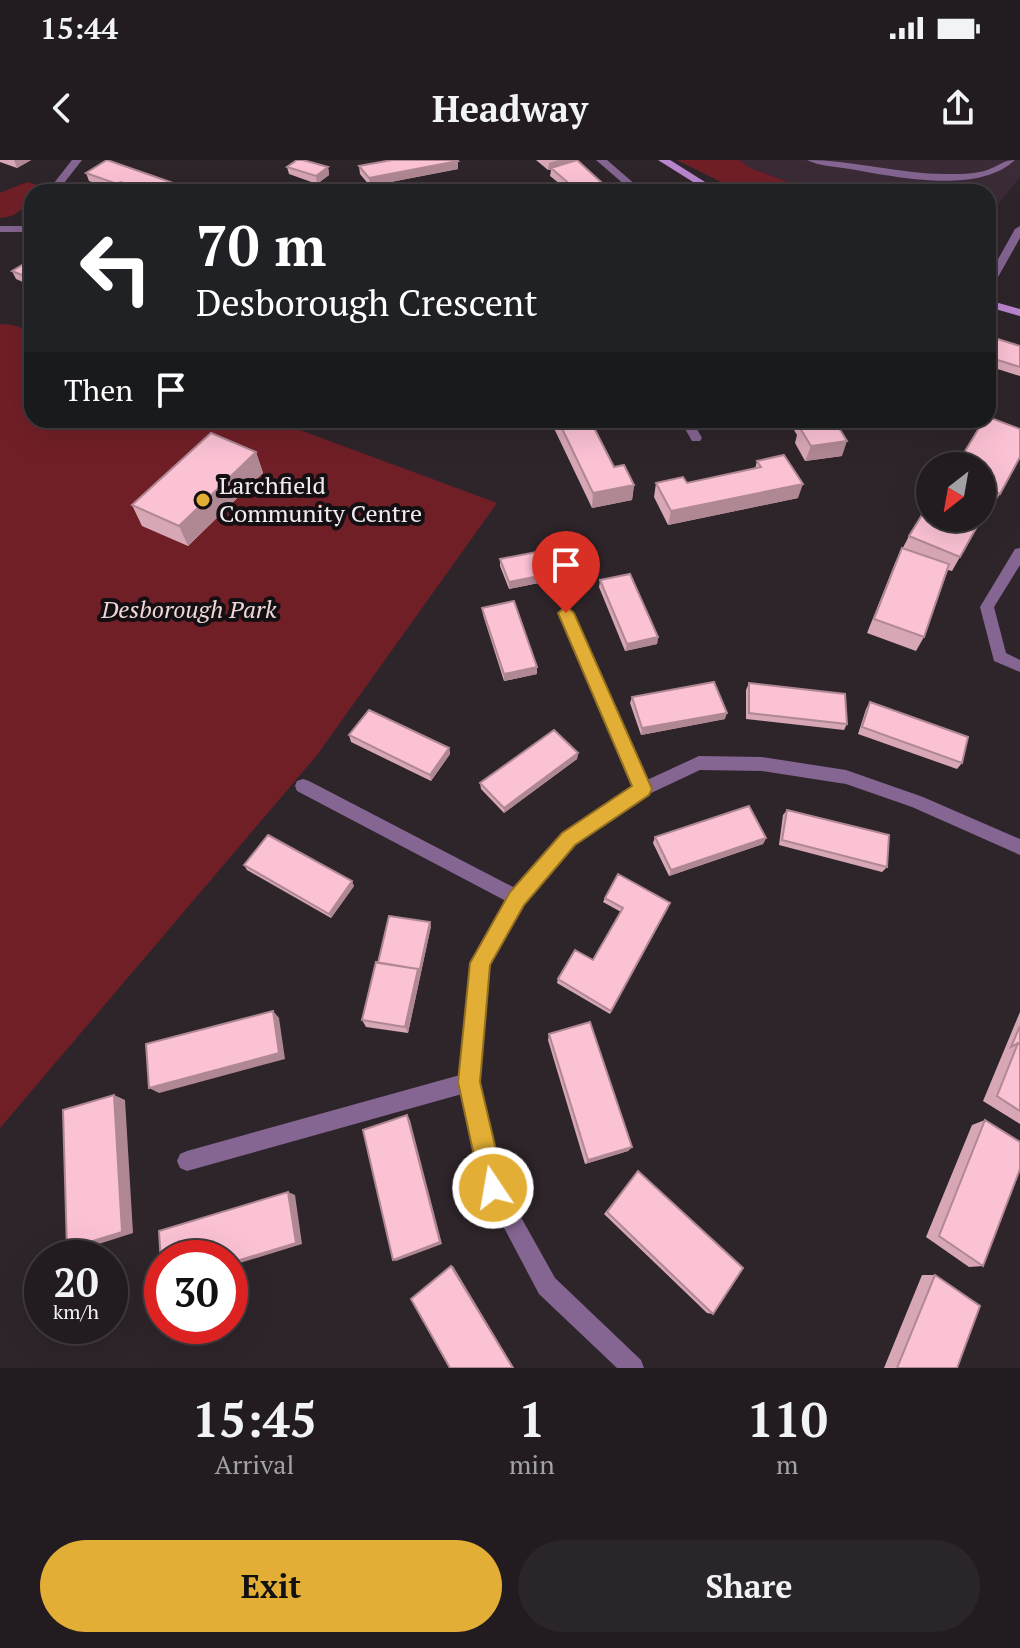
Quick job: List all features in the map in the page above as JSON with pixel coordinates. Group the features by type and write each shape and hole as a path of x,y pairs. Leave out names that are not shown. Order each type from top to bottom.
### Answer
{"street":[{"path":"58,184 77,160"},
{"path":"601,160 630,184"},
{"path":"663,160 699,184"},
{"path":"812,160 958,179 994,172 1010,160"},
{"path":"0,229 24,227"},
{"path":"996,272 1020,229"},
{"path":"996,306 1020,313"},
{"path":"690,428 696,438"},
{"path":"1020,553 987,607 999,657 1020,666"},
{"path":"566,613 643,789"},
{"path":"633,1368 547,1286 493,1188 469,1082 480,963 517,898 569,839 643,789 699,763 762,764 832,774 917,802 1020,847"},
{"path":"303,786 517,898"},
{"path":"187,1161 469,1082"}],"shaded area":[{"path":"739,160 1020,160 1020,177 996,207 996,184 794,184 750,168"}],"green space":[{"path":"677,160 739,160 750,168 794,184 725,184"},
{"path":"27,182 34,184 24,184 24,205 8,217 0,218 0,193"},
{"name":"Desborough Park","path":"0,324 24,329 24,428 295,428 497,503 317,755 0,1128"}],"building":[{"path":"107,160 176,184 117,184 86,173"},
{"path":"297,160 328,167 316,176 287,167"},
{"path":"392,160 458,161 369,178 359,166"},
{"path":"577,160 603,184 570,184 551,168"},
{"path":"24,264 24,276 12,271"},
{"path":"996,338 1020,346 1020,367 996,360"},
{"path":"996,420 1020,429 1020,457 1000,494 996,492 996,452 965,452 979,428 996,428"},
{"path":"562,428 594,428 614,467 624,465 634,485 593,493"},
{"path":"800,428 839,428 847,441 811,446"},
{"path":"211,433 256,452 179,526 132,505"},
{"path":"784,455 803,484 671,511 656,483 683,477 687,483 761,467 757,461"},
{"path":"916,525 916,532 974,532 960,557 909,536"},
{"path":"579,544 588,566 509,582 500,559"},
{"path":"902,548 949,564 924,637 874,619"},
{"path":"630,574 658,637 627,644 600,580"},
{"path":"514,601 537,667 504,674 482,608"},
{"path":"714,682 727,713 642,728 632,697"},
{"path":"749,683 845,694 847,724 749,713"},
{"path":"870,702 968,737 962,763 862,727"},
{"path":"369,710 449,748 430,775 349,735"},
{"path":"554,730 578,753 504,808 480,783"},
{"path":"749,806 766,838 671,870 655,837"},
{"path":"787,810 889,835 887,867 782,840"},
{"path":"268,835 352,881 329,914 244,865"},
{"path":"618,874 670,903 611,1011 558,979 575,950 593,960 623,908 605,898"},
{"path":"389,916 430,922 419,973 418,969 378,963"},
{"path":"376,962 418,969 405,1027 362,1020"},
{"path":"273,1011 279,1053 149,1088 146,1044"},
{"path":"590,1022 632,1147 588,1160 549,1034"},
{"path":"1020,1026 1020,1045 1011,1047"},
{"path":"1018,1043 1020,1045 1020,1111 997,1096"},
{"path":"114,1095 122,1232 96,1240 67,1240 63,1110"},
{"path":"407,1115 440,1242 393,1260 363,1130"},
{"path":"985,1120 1020,1142 1020,1169 983,1266 939,1236"},
{"path":"638,1171 743,1268 713,1314 607,1212"},
{"path":"288,1192 296,1243 248,1258 248,1240 160,1240 159,1231"},
{"path":"451,1266 513,1368 450,1368 411,1299"},
{"path":"935,1275 980,1306 957,1368 897,1368"}],"place":[{"name":"Larchfield Community Centre","path":"203,500"}],"route":[{"path":"493,1188 469,1082 480,963 517,898 569,839 643,789 566,613"}]}
